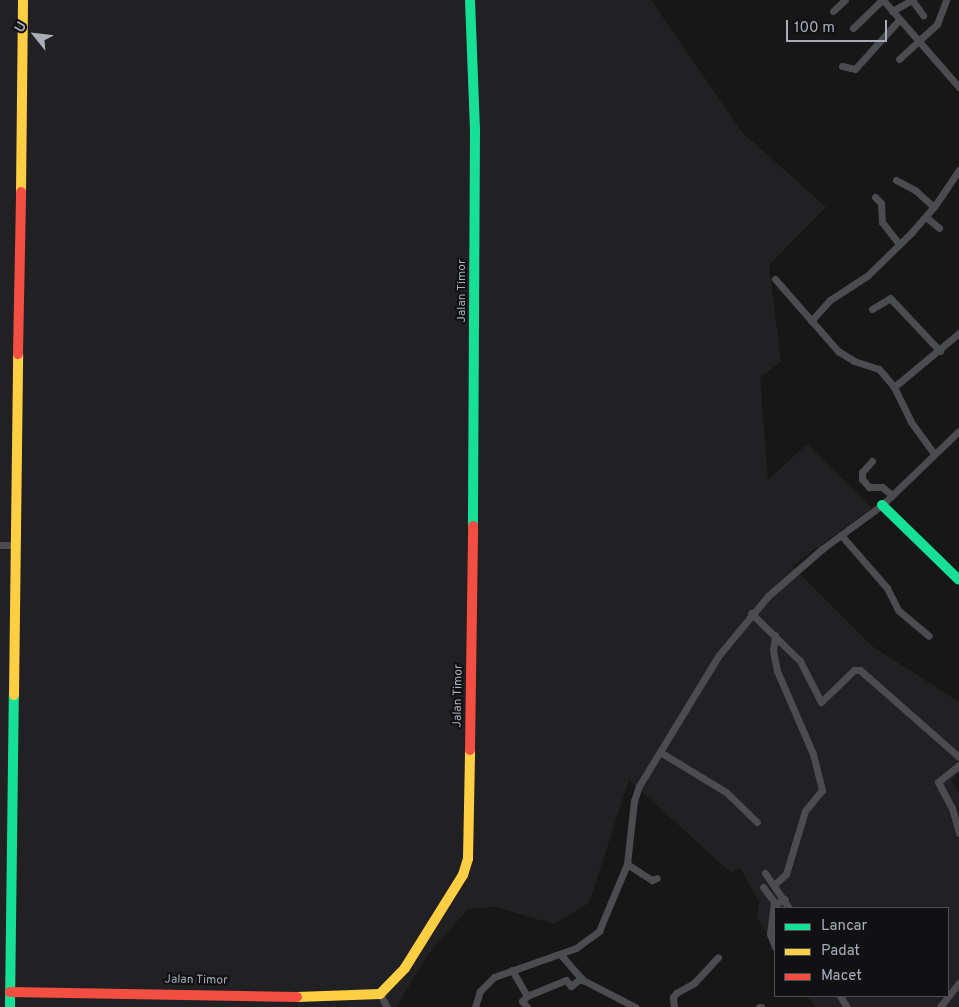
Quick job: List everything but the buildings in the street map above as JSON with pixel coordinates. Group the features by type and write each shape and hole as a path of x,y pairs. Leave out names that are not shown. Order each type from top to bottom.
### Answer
{"street":[{"path":"10,1007 23,0"},
{"name":"Jalan Timor","path":"10,992 324,996 380,994 405,968 468,863 475,373 475,128 470,0"},
{"path":"833,12 845,0"},
{"path":"853,28 882,0 959,87"},
{"path":"892,11 912,0 923,15"},
{"path":"898,59 937,24 946,0"},
{"path":"842,66 856,69 899,20"},
{"path":"811,321 830,300 867,276 926,217 959,170"},
{"path":"953,179 959,186"},
{"path":"896,180 915,190 934,207"},
{"path":"875,197 881,203 882,222 898,244"},
{"path":"926,217 939,228"},
{"path":"775,279 838,351 854,361 879,369 894,386 910,422 934,454"},
{"path":"872,309 890,298 940,351"},
{"path":"894,386 940,351 959,333"},
{"path":"475,1007 478,994 488,982 512,970 583,945 599,931 627,864 634,801 639,786 719,654 751,613 841,535 882,505 959,430"},
{"path":"872,461 862,472 862,479 869,486 882,487 892,495"},
{"path":"882,505 959,580"},
{"path":"841,535 887,588 898,610 929,636"},
{"path":"0,545 15,545"},
{"path":"751,613 800,661 821,702 854,670 860,670 959,757"},
{"path":"774,884 786,874 805,811 822,790 813,754 777,671 773,650 775,635"},
{"path":"660,752 726,792 757,822"},
{"path":"959,765 938,782 950,803 959,833"},
{"path":"627,864 652,880 657,878"},
{"path":"764,873 789,907"},
{"path":"763,887 774,902 770,934 774,944"},
{"path":"774,902 785,899"},
{"path":"560,954 581,978 635,1007"},
{"path":"674,1007 673,998 676,993 694,983 718,957"},
{"path":"512,970 527,996"},
{"path":"527,1007 522,1001 527,996 566,980 571,986 581,978"},
{"path":"949,996 959,984"},
{"path":"380,994 387,1007"},
{"path":"940,1007 948,997"}],"shaded area":[{"path":"0,0 651,0 742,132 826,207 769,265 781,361 760,378 768,480 807,444 872,508 792,566 872,646 959,702 959,773 951,781 959,793 959,1007 815,1007 808,997 949,997 949,907 774,907 774,944 757,918 759,902 740,868 731,873 629,780 589,903 554,924 495,907 468,909 429,953 396,1007 0,1007"}],"traffic: fast":[{"path":"470,0 475,129 473,526"},
{"path":"882,505 959,580"},
{"path":"10,1007 14,695"}],"traffic: slow":[{"path":"21,192 23,0"},
{"path":"14,695 18,354"},
{"path":"297,997 380,994 405,968 463,875 468,859 470,750"}],"traffic: jam":[{"path":"18,354 21,192"},
{"path":"470,750 473,526"},
{"path":"10,992 297,997"}]}
